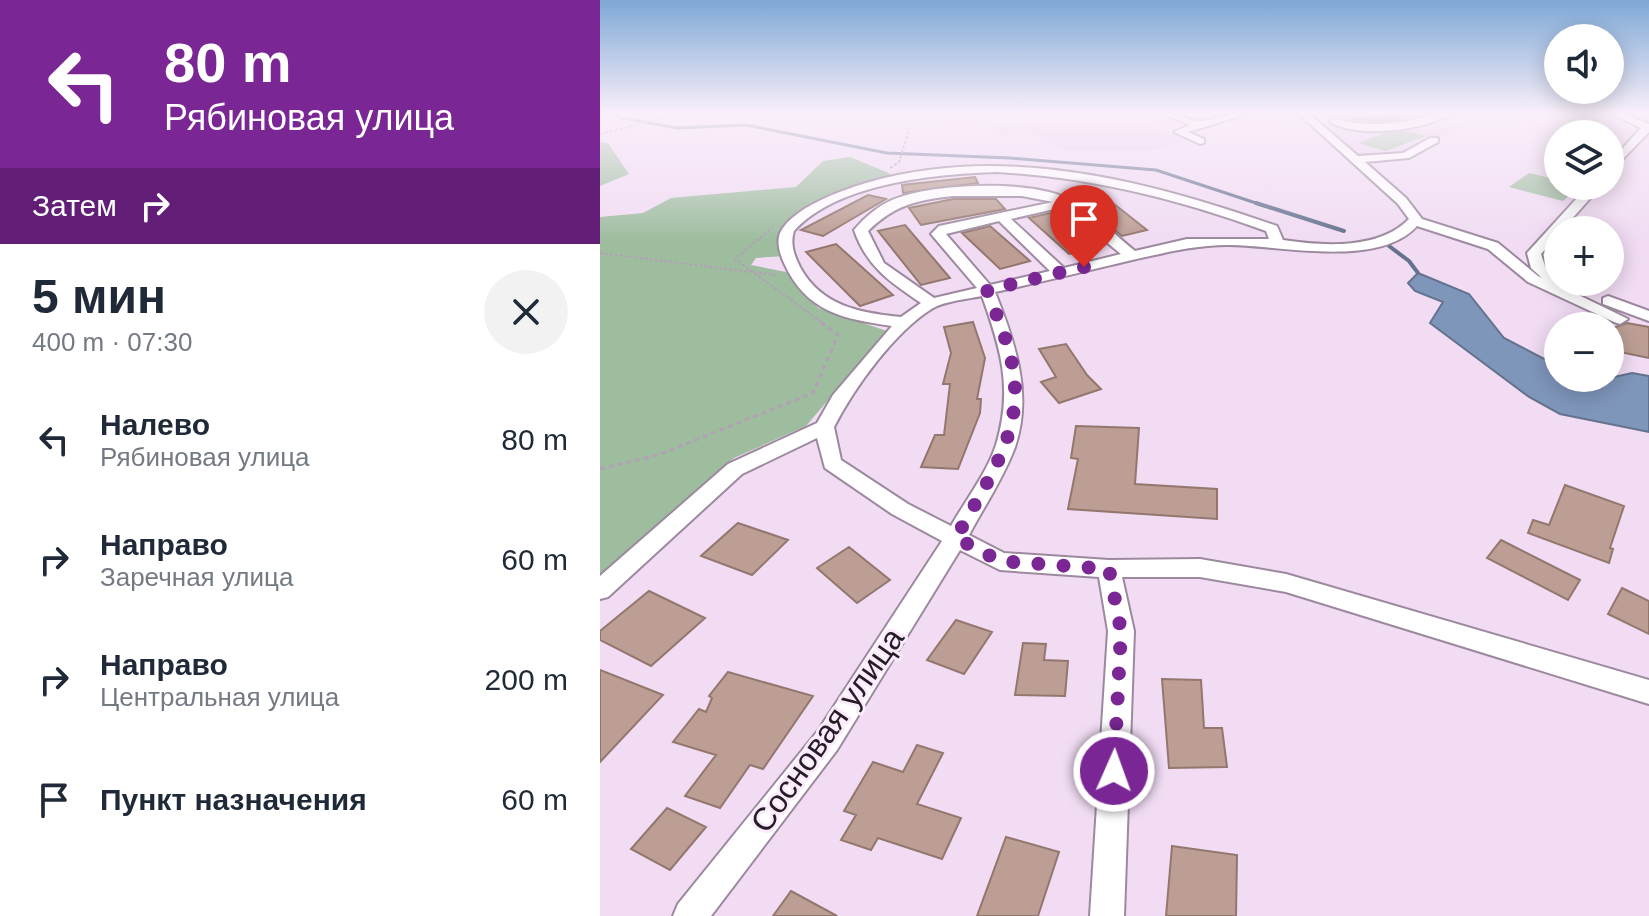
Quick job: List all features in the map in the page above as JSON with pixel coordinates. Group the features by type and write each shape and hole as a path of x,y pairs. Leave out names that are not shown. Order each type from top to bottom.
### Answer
{"street":[{"path":"1347,155 1402,201 1415,221 1493,246 1533,279 1605,312"},
{"path":"1353,160 1407,155"},
{"path":"904,322 874,320 812,296 785,251 787,232 801,217 902,177 987,169 1030,169 1072,174 1169,194 1272,229 1278,243"},
{"path":"931,303 876,266 861,230 876,215 900,200 981,191 1049,195 1066,203 1132,256"},
{"path":"1582,200 1534,253 1538,268 1560,284 1649,316"},
{"path":"987,290 938,234 944,229 1066,203"},
{"path":"1002,217 1061,273"},
{"path":"600,590 735,469 824,427 839,399 904,322 931,303 1187,243 1278,243 1314,249 1361,246 1403,233 1415,221"},
{"name":"Сосновая улица","path":"690,916 827,741 956,538 1005,447 1015,391 1005,338 987,290"},
{"path":"824,427 832,463 900,509 1000,561 1109,569 1150,564 1217,569 1299,584 1456,636 1649,692"},
{"path":"1107,916 1121,631 1109,569"}],"path":[{"path":"886,170 899,162 901,155"},
{"path":"600,469 658,455 813,393 838,335 735,259 783,218"},
{"path":"600,253 776,275"}],"shaded area":[{"path":"1358,155 1397,155 1396,155"}],"green space":[{"path":"600,155 616,155 629,174 600,186"},
{"path":"850,157 891,174 855,188 784,224 785,256 756,258 751,265 791,273 818,308 887,331 806,426 734,458 600,577 600,217 643,213 671,198 796,187 823,161"},
{"path":"1529,173 1544,177 1544,196 1509,187"}],"water":[{"path":"1418,273 1469,294 1504,338 1544,359 1544,392 1624,392 1624,375 1649,376 1649,432 1560,414 1529,397 1430,323 1443,302 1415,291 1408,283"}],"building":[{"path":"975,177 978,183 903,193 902,185"},
{"path":"868,195 886,199 823,236 801,230"},
{"path":"953,199 996,199 1005,209 921,225 909,208"},
{"path":"1109,200 1147,230 1122,236 1085,205"},
{"path":"1050,213 1091,249 1069,254 1029,218"},
{"path":"905,225 950,278 921,285 878,231"},
{"path":"990,226 1030,261 1000,269 962,233"},
{"path":"836,244 893,295 860,306 806,252"},
{"path":"973,322 985,358 977,399 981,399 980,413 958,469 921,467 935,435 944,435 950,384 943,384 951,353 944,327"},
{"path":"1624,324 1649,327 1649,358 1624,353"},
{"path":"1066,344 1087,375 1101,389 1059,403 1041,382 1056,377 1039,349"},
{"path":"1076,426 1139,428 1135,484 1217,489 1217,519 1068,509 1078,459 1071,458"},
{"path":"1565,485 1624,506 1610,548 1613,549 1609,563 1528,533 1533,520 1549,525"},
{"path":"738,523 788,540 752,575 701,556"},
{"path":"1501,540 1580,580 1568,600 1487,558"},
{"path":"849,547 890,580 857,603 817,568"},
{"path":"1622,588 1649,601 1649,634 1608,614"},
{"path":"649,591 705,618 651,666 600,640 600,631"},
{"path":"956,620 992,632 964,674 927,660"},
{"path":"1023,643 1046,644 1044,660 1068,661 1065,696 1015,695"},
{"path":"600,670 663,695 600,762"},
{"path":"728,672 813,696 763,769 750,765 720,808 685,796 716,755 673,742 699,709 706,712 712,698 709,696"},
{"path":"1162,679 1201,680 1204,728 1222,728 1227,767 1169,768"},
{"path":"917,745 943,753 917,804 961,818 942,859 878,838 871,850 841,840 856,815 844,811 873,762 903,772"},
{"path":"667,808 706,827 670,870 631,849"},
{"path":"1006,837 1059,852 1038,916 977,916"},
{"path":"1172,846 1237,855 1236,916 1166,916"},
{"path":"791,891 837,916 773,916"}],"waterway":[{"path":"930,155 1156,170 1262,205"},
{"path":"1256,203 1344,231"},
{"path":"1389,246 1409,261 1418,273"}],"route":[{"path":"1084,267 987,290 1005,338 1015,391 1005,447 956,538 1000,561 1109,569 1121,631 1114,771"}]}
